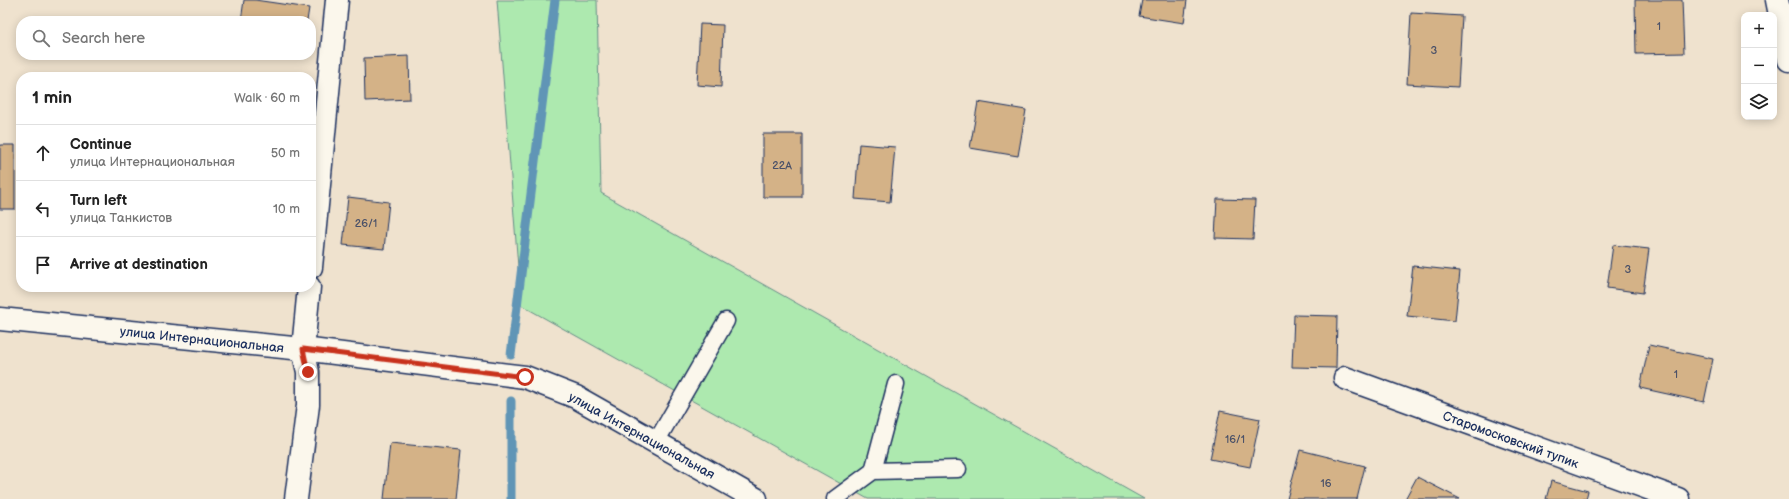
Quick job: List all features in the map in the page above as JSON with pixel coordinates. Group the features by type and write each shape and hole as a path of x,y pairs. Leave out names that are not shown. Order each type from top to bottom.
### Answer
{"main road":[{"path":"316,216 337,0"},
{"path":"1777,0 1789,60"},
{"path":"296,499 308,405 308,372 303,349 309,292"},
{"name":"улица Интернациональная","path":"0,319 303,349 525,377 576,397 756,499"},
{"name":"Старомосковский тупик","path":"1345,378 1678,499"}],"lane":[{"path":"656,442 726,321"},
{"path":"873,471 896,384"},
{"path":"835,499 873,471 958,469"}],"green space":[{"path":"497,0 597,0 601,193 1144,499 868,499 521,305"}],"building":[{"path":"244,0 255,0 309,8 308,16 242,16"},
{"path":"1142,0 1187,0 1184,23 1139,16"},
{"path":"1635,0 1682,0 1684,53 1636,54"},
{"path":"1411,13 1462,16 1458,87 1407,84"},
{"path":"700,24 723,25 721,87 697,85"},
{"path":"409,56 410,99 365,101 364,58"},
{"path":"978,102 1026,110 1018,156 970,148"},
{"path":"763,134 802,134 802,197 763,197"},
{"path":"859,144 895,147 890,202 855,199"},
{"path":"0,145 15,145 15,209 0,209"},
{"path":"348,197 389,202 384,249 343,245"},
{"path":"1217,199 1255,200 1253,239 1215,238"},
{"path":"1613,245 1649,249 1643,293 1607,288"},
{"path":"1413,266 1460,271 1455,321 1407,316"},
{"path":"1294,315 1337,316 1336,368 1292,367"},
{"path":"1649,345 1713,359 1704,402 1640,388"},
{"path":"1220,411 1260,419 1250,467 1210,459"},
{"path":"390,443 461,450 456,499 384,499"},
{"path":"1300,450 1365,466 1357,499 1287,499"},
{"path":"1417,477 1460,499 1405,499"},
{"path":"1551,481 1588,491 1586,499 1546,499"}],"waterway":[{"path":"511,355 555,0"},
{"path":"511,401 511,499"}],"route":[{"path":"308,372 303,349 525,377"}]}
